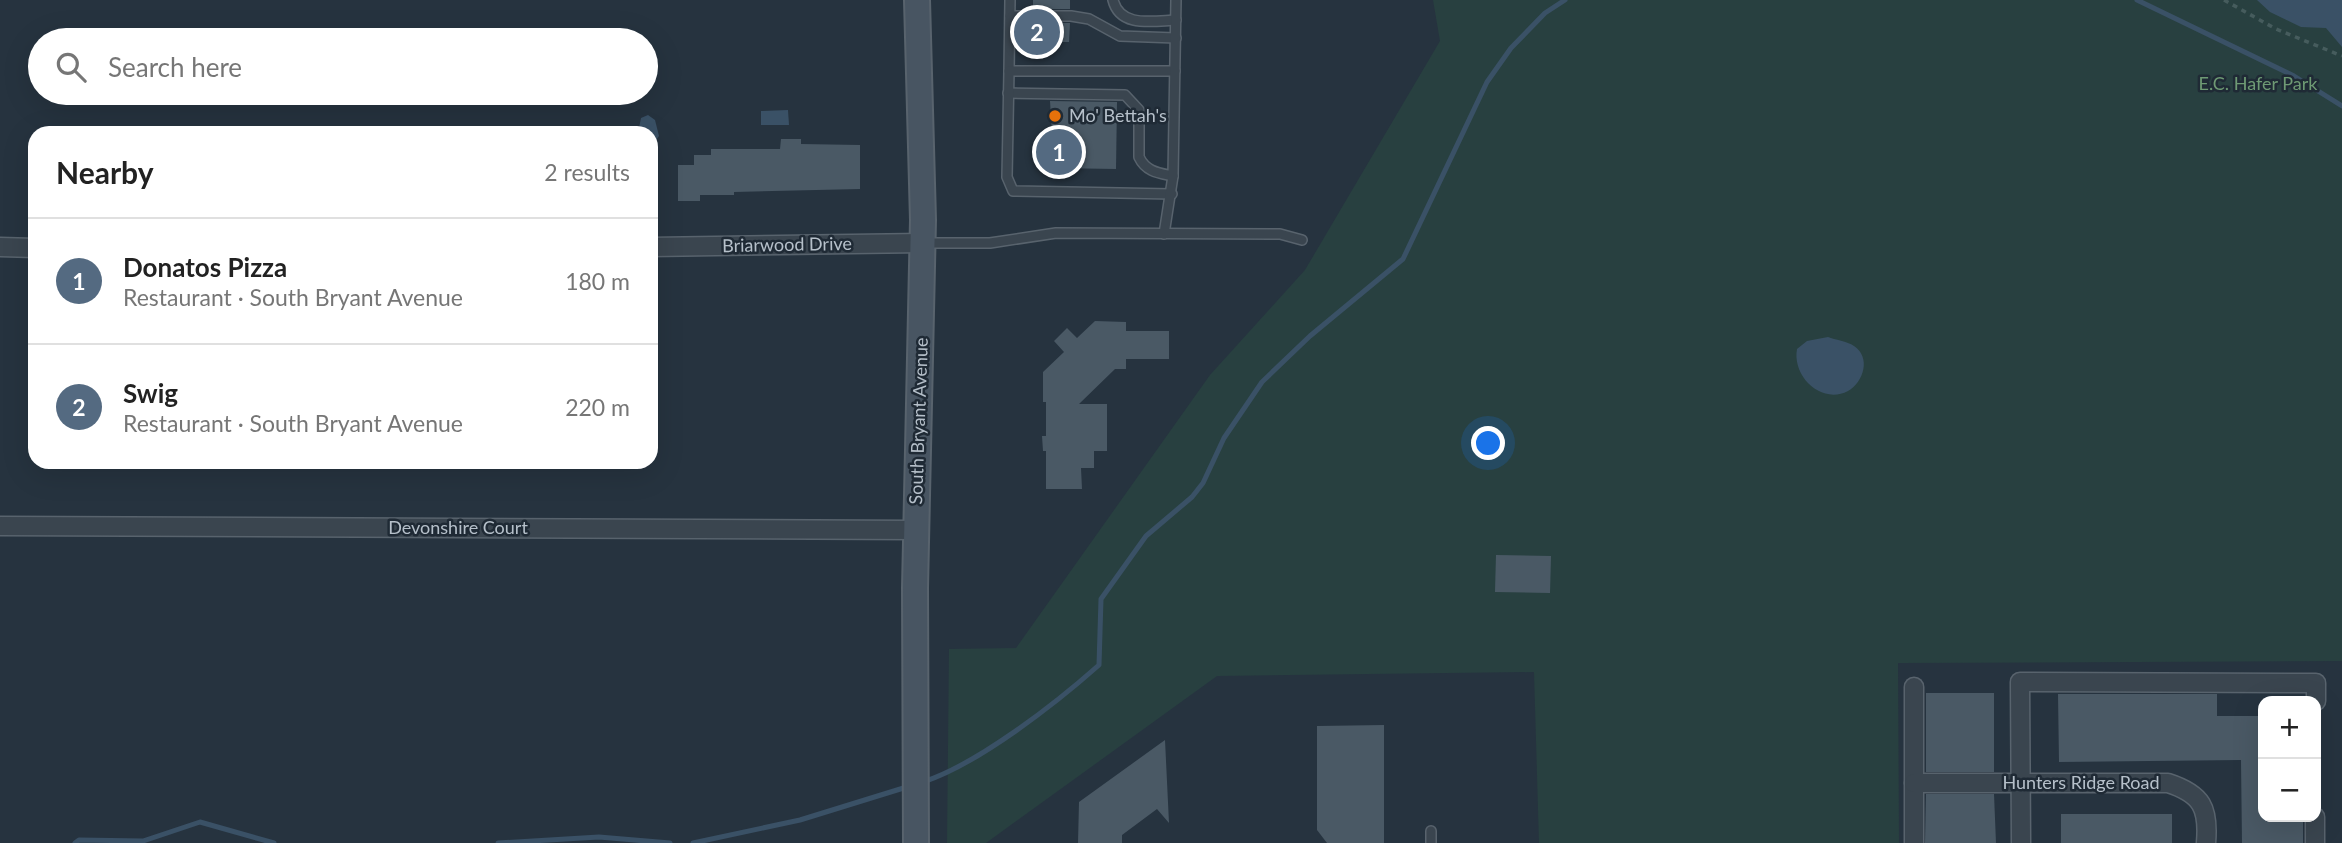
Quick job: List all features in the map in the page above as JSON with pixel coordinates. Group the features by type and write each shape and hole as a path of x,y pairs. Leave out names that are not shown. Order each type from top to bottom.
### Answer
{"main road":[{"name":"South Bryant Avenue","path":"916,843 916,530 923,243 917,0"}],"street":[{"name":"Briarwood Drive","path":"658,247 923,243"},
{"path":"0,247 28,248"},
{"name":"Devonshire Court","path":"0,526 916,530"},
{"path":"2021,843 2020,682 2316,683 2316,696"},
{"path":"1914,687 1914,843"},
{"name":"Hunters Ridge Road","path":"1914,783 2168,783 2190,792 2202,804 2206,843"},
{"path":"2315,822 2315,843"}],"lane":[{"path":"1010,0 1007,177 1013,191 1172,194"},
{"path":"1112,0 1116,12 1125,18 1176,20"},
{"path":"1164,234 1173,176 1176,0"},
{"path":"1010,16 1071,16 1088,19 1120,36 1176,38"},
{"path":"1009,71 1175,71"},
{"path":"1008,93 1125,95 1139,110 1139,157 1142,163 1151,171 1173,176"},
{"path":"923,243 990,243 1056,233 1280,234 1301,240"},
{"path":"1431,831 1432,843"}],"path":[{"path":"2224,0 2276,29 2342,55"}],"green space":[{"name":"E.C. Hafer Park","path":"1433,0 2342,0 2342,661 1898,663 1899,843 1539,843 1534,672 1217,676 986,843 947,843 949,649 1016,648 1210,375 1305,270 1440,41"}],"water":[{"path":"2257,0 2342,0 2342,47 2326,28 2301,27 2270,12"},
{"path":"788,110 789,125 761,125 761,111"},
{"path":"648,115 655,120 656,126 639,126 641,118"},
{"path":"1828,337 1854,346 1864,363 1861,376 1854,387 1838,394 1819,391 1811,385 1799,369 1797,359 1797,349 1807,341"}],"building":[{"path":"1033,0 1070,0 1070,9 1033,9"},
{"path":"1033,23 1070,23 1069,42 1033,42"},
{"path":"1050,101 1117,102 1116,169 1054,168"},
{"path":"781,139 801,139 801,144 860,145 860,189 734,192 734,195 700,195 700,201 678,201 678,165 694,165 694,155 711,155 711,149 780,149"},
{"path":"1095,321 1126,322 1126,331 1169,331 1169,359 1126,359 1126,369 1115,369 1079,404 1107,404 1107,451 1094,451 1094,468 1081,468 1082,489 1046,489 1046,451 1043,451 1042,436 1046,436 1043,372 1064,352 1054,341 1067,328 1077,338"},
{"path":"1496,555 1551,556 1550,593 1495,592"},
{"path":"1926,693 1994,693 1994,772 1926,772"},
{"path":"2058,694 2217,694 2217,716 2258,716 2258,822 2303,822 2303,843 2242,843 2241,760 2059,762"},
{"path":"1384,725 1384,843 1327,843 1317,830 1317,726"},
{"path":"1165,740 1169,823 1157,809 1122,835 1122,843 1078,843 1079,802"},
{"path":"1926,794 1994,794 1996,843 1925,843"},
{"path":"2061,814 2172,814 2172,843 2061,843"}],"waterway":[{"path":"923,782 968,762 991,747 1061,697 1099,665 1101,599 1146,536 1192,497 1203,483 1224,438 1262,382 1310,336 1403,259 1487,82 1511,48 1545,13 1565,0"},
{"path":"2137,0 2294,76 2342,106"},
{"path":"693,843 800,820 910,786"},
{"path":"75,843 79,840 143,841 200,822 274,843"},
{"path":"498,843 599,837 670,843"}],"place":[{"name":"Swig","path":"1037,32"},
{"name":"Mo' Bettah's","path":"1055,116"},
{"name":"Donatos Pizza","path":"1059,152"}]}
